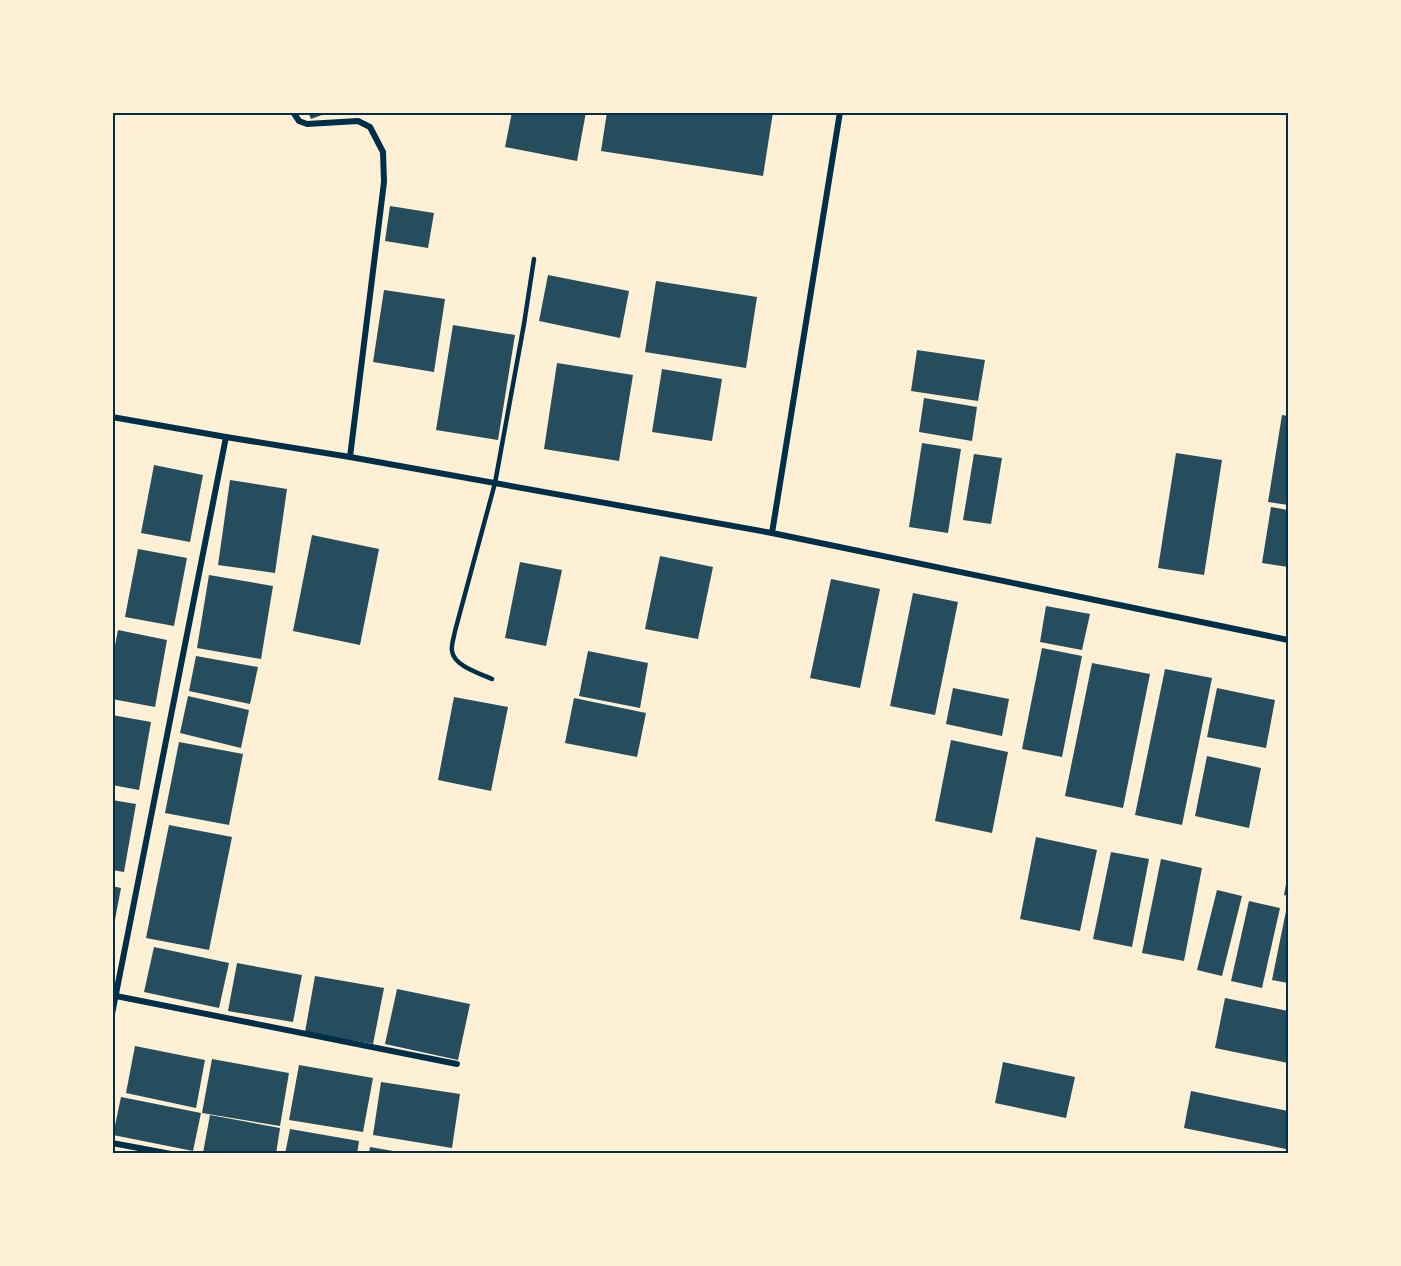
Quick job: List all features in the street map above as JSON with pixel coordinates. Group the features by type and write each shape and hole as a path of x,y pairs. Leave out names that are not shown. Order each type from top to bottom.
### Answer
{"street":[{"path":"293,112 299,121 307,124 358,121 370,127 383,152 384,182 351,457"},
{"path":"772,533 840,112"},
{"path":"112,417 351,457 772,533 1288,640"},
{"path":"112,1014 226,437"},
{"path":"116,996 457,1064"},
{"path":"112,1143 171,1154"}],"lane":[{"path":"492,679 455,659 452,650 455,631 495,483 534,259"}],"building":[{"path":"308,112 327,112 327,113 311,119"},
{"path":"512,112 586,112 577,161 505,147"},
{"path":"607,112 773,112 763,176 601,151"},
{"path":"390,206 434,213 428,248 385,241"},
{"path":"548,275 629,291 620,338 539,321"},
{"path":"656,281 757,297 746,368 645,352"},
{"path":"384,290 445,299 434,372 373,362"},
{"path":"453,325 515,335 498,440 436,430"},
{"path":"917,350 985,360 978,401 911,391"},
{"path":"557,363 633,375 619,461 544,449"},
{"path":"662,369 722,379 712,441 652,432"},
{"path":"924,398 977,407 972,441 919,432"},
{"path":"1282,415 1288,416 1288,505 1268,502"},
{"path":"922,443 961,449 948,533 909,527"},
{"path":"1176,453 1222,460 1204,575 1158,568"},
{"path":"974,454 1002,458 991,524 963,520"},
{"path":"154,465 203,475 190,542 141,533"},
{"path":"230,480 287,489 275,573 218,565"},
{"path":"1271,507 1288,510 1288,567 1262,563"},
{"path":"312,535 379,549 360,645 293,631"},
{"path":"138,549 187,558 174,626 125,617"},
{"path":"660,556 713,567 698,639 645,629"},
{"path":"520,562 562,570 546,646 505,638"},
{"path":"209,575 273,586 261,659 197,648"},
{"path":"831,579 880,589 860,688 810,678"},
{"path":"913,593 958,602 935,715 890,706"},
{"path":"1046,606 1090,614 1082,650 1040,642"},
{"path":"118,630 167,640 155,707 112,699 112,661"},
{"path":"1042,648 1082,656 1062,757 1022,749"},
{"path":"588,651 648,663 640,708 579,696"},
{"path":"196,656 258,667 250,704 189,691"},
{"path":"1092,663 1150,674 1123,808 1065,796"},
{"path":"1165,669 1212,678 1182,825 1135,815"},
{"path":"953,688 1009,699 1002,736 946,724"},
{"path":"1217,688 1275,700 1266,748 1207,737"},
{"path":"188,696 249,710 241,748 180,733"},
{"path":"454,697 508,707 491,791 438,780"},
{"path":"574,698 646,713 637,757 565,743"},
{"path":"112,715 151,722 139,790 112,785"},
{"path":"951,740 1008,752 992,833 935,821"},
{"path":"179,742 243,754 229,825 165,813"},
{"path":"1207,756 1261,768 1249,828 1195,816"},
{"path":"112,800 136,804 124,872 112,870"},
{"path":"169,825 232,837 209,950 146,938"},
{"path":"1036,837 1097,850 1080,931 1020,919"},
{"path":"1111,852 1149,859 1132,947 1093,939"},
{"path":"1161,859 1202,868 1184,961 1142,953"},
{"path":"1288,879 1288,896 1284,895"},
{"path":"112,886 121,888 114,925 112,925"},
{"path":"1217,890 1242,896 1222,976 1197,970"},
{"path":"1249,901 1280,908 1262,988 1231,981"},
{"path":"1286,911 1288,912 1288,983 1272,980"},
{"path":"154,947 229,963 219,1008 144,992"},
{"path":"237,963 302,975 293,1022 228,1011"},
{"path":"315,976 384,988 373,1044 305,1032"},
{"path":"397,989 470,1004 458,1060 385,1044"},
{"path":"1225,998 1288,1011 1288,1063 1215,1048"},
{"path":"135,1046 205,1060 196,1108 126,1093"},
{"path":"212,1059 289,1073 280,1126 202,1113"},
{"path":"1003,1062 1075,1077 1066,1118 995,1103"},
{"path":"299,1065 373,1078 363,1132 289,1120"},
{"path":"381,1082 460,1094 452,1148 373,1135"},
{"path":"1191,1091 1288,1111 1286,1149 1184,1128"},
{"path":"121,1097 201,1113 193,1151 113,1135"},
{"path":"210,1115 280,1128 276,1154 203,1153"},
{"path":"290,1129 359,1141 357,1154 285,1154"},
{"path":"370,1147 399,1152 399,1154 369,1154"}]}
